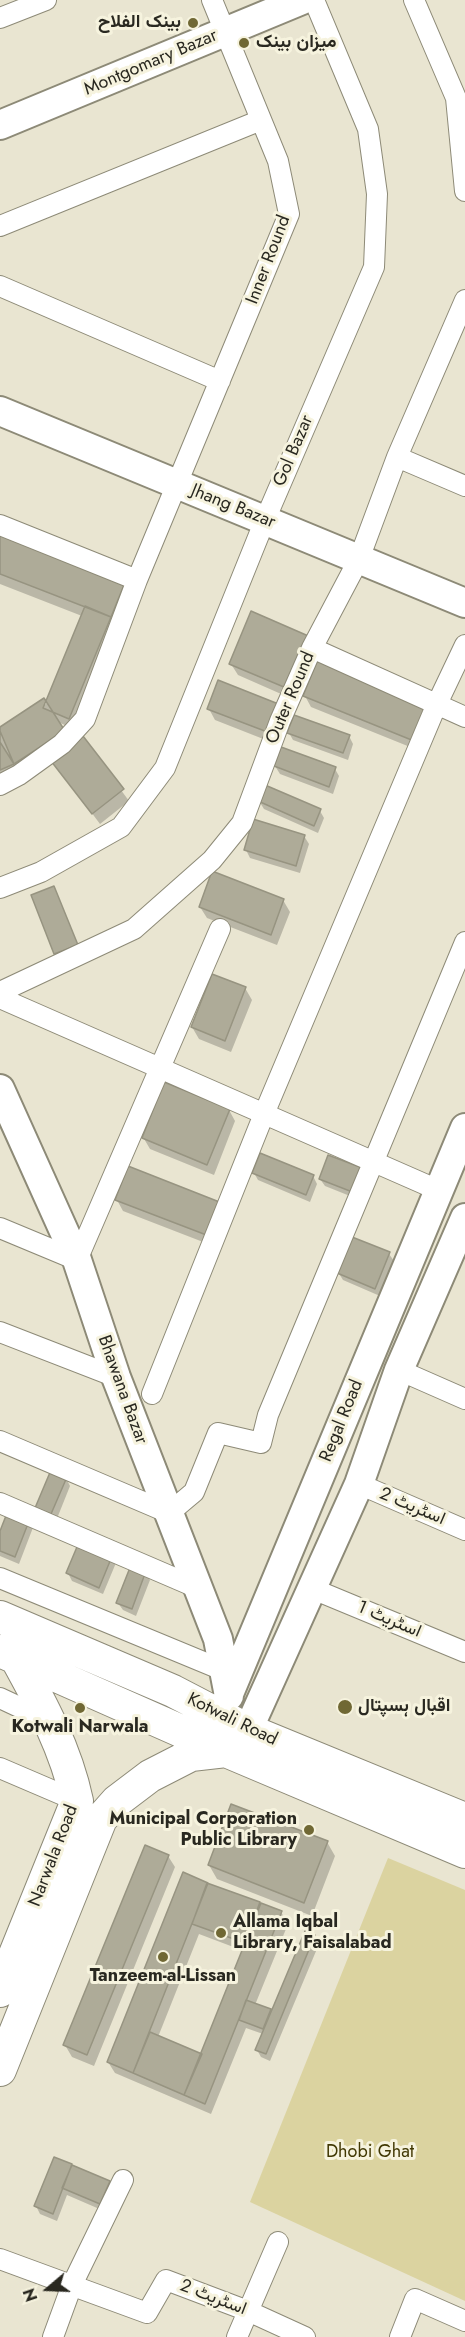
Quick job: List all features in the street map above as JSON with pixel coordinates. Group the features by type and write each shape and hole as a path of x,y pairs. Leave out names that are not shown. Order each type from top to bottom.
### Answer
{"main road":[{"name":"Kotwali Road","path":"0,1617 173,1691 225,1694 237,1740 465,1852"},
{"name":"Kotwali Road","path":"8,1654 237,1740 465,1819"},
{"name":"Narwala Road","path":"0,1990 77,1801 71,1771 49,1721 8,1654"},
{"path":"0,2070 101,1819 117,1801 150,1776 191,1755 237,1740"}],"street":[{"path":"0,18 46,0"},
{"name":"Inner Round","path":"0,784 19,775 62,744 85,719 137,580 289,214 278,161 212,0"},
{"name":"Montgomary Bazar","path":"0,125 302,0"},
{"name":"Gol Bazar","path":"0,888 41,872 121,827 165,768 265,520 374,267 377,194 368,129 314,0"},
{"path":"414,0 456,98 465,191"},
{"path":"0,226 261,120"},
{"path":"0,286 220,381"},
{"name":"Outer Round","path":"0,992 134,929 212,860 243,823 280,721 312,648 359,559 398,457 465,300"},
{"name":"Jhang Bazar","path":"0,411 465,603"},
{"path":"398,457 465,486"},
{"path":"0,525 137,580"},
{"path":"152,1394 264,1114 436,705 465,645"},
{"path":"312,648 465,717"},
{"path":"0,1228 76,1260 219,929"},
{"path":"0,1441 169,1513 194,1492 218,1433 261,1443 268,1415 465,942"},
{"path":"0,998 438,1190"},
{"name":"Bhawana Bazar","path":"0,1089 76,1260 116,1377 200,1589 218,1639 225,1694"},
{"name":"Regal Road","path":"225,1694 465,1128"},
{"name":"Regal Road","path":"237,1740 313,1588 358,1484 399,1371 465,1218"},
{"path":"0,1332 116,1377"},
{"path":"399,1371 465,1399"},
{"name":"اسٹریٹ 2","path":"358,1484 465,1530"},
{"path":"0,1503 200,1589"},
{"path":"0,1578 225,1694"},
{"name":"اسٹریٹ 1","path":"313,1588 465,1652"},
{"path":"0,1698 49,1721"},
{"path":"0,1768 77,1801"},
{"path":"53,2337 72,2285 123,2180"},
{"path":"237,2337 278,2242"},
{"name":"اسٹریٹ 2","path":"0,2259 147,2313 166,2280 248,2311 305,2337"},
{"path":"400,2337 415,2299 465,2321"}],"green space":[{"name":"Dhobi Ghat","path":"388,1858 465,1890 465,2301 250,2202"}],"building":[{"path":"0,531 126,580 111,617 0,574"},
{"path":"85,606 111,617 69,719 43,708"},
{"path":"251,611 313,638 291,690 229,664"},
{"path":"317,661 428,706 414,741 303,696"},
{"path":"218,680 281,705 270,733 207,709"},
{"path":"44,698 65,731 14,764 0,742 0,727"},
{"path":"294,715 350,735 343,753 287,733"},
{"path":"0,731 14,764 0,770"},
{"path":"83,736 124,789 92,814 51,761"},
{"path":"281,747 336,767 329,787 274,766"},
{"path":"265,785 321,809 314,826 258,801"},
{"path":"253,819 305,835 296,866 244,850"},
{"path":"212,871 284,899 271,935 199,907"},
{"path":"54,886 78,945 54,954 31,895"},
{"path":"212,974 246,987 225,1041 191,1027"},
{"path":"164,1082 230,1109 207,1165 142,1138"},
{"path":"260,1153 314,1175 306,1195 252,1173"},
{"path":"328,1155 365,1169 355,1193 319,1179"},
{"path":"128,1166 222,1203 209,1236 115,1200"},
{"path":"352,1237 390,1252 375,1289 337,1273"},
{"path":"51,1470 67,1477 51,1514 35,1508"},
{"path":"9,1508 31,1516 15,1557 0,1551 0,1531"},
{"path":"82,1535 115,1549 99,1588 66,1573"},
{"path":"131,1565 146,1571 132,1609 116,1603"},
{"path":"231,1804 328,1841 304,1903 208,1865"},
{"path":"145,1845 169,1855 87,2055 63,2045"},
{"path":"183,1872 208,1883 133,2073 107,2062"},
{"path":"207,1883 260,1902 245,1943 192,1924"},
{"path":"261,1903 282,1911 205,2104 184,2095"},
{"path":"305,1931 315,1935 266,2054 255,2050"},
{"path":"246,2000 271,2009 263,2029 239,2020"},
{"path":"150,2032 202,2054 184,2095 133,2073"},
{"path":"54,2157 72,2164 53,2214 34,2206"},
{"path":"72,2165 110,2181 100,2204 62,2188"}],"place":[{"name":"بینک الفلاح","path":"193,23"},
{"name":"میزان بینک","path":"244,43"},
{"name":"اقبال ہسپتال","path":"345,1707"},
{"name":"Kotwali Narwala","path":"80,1708"},
{"name":"Municipal Corporation Public Library","path":"309,1830"},
{"name":"Allama Iqbal Library, Faisalabad","path":"221,1933"},
{"name":"Tanzeem-al-Lissan","path":"163,1957"}]}
